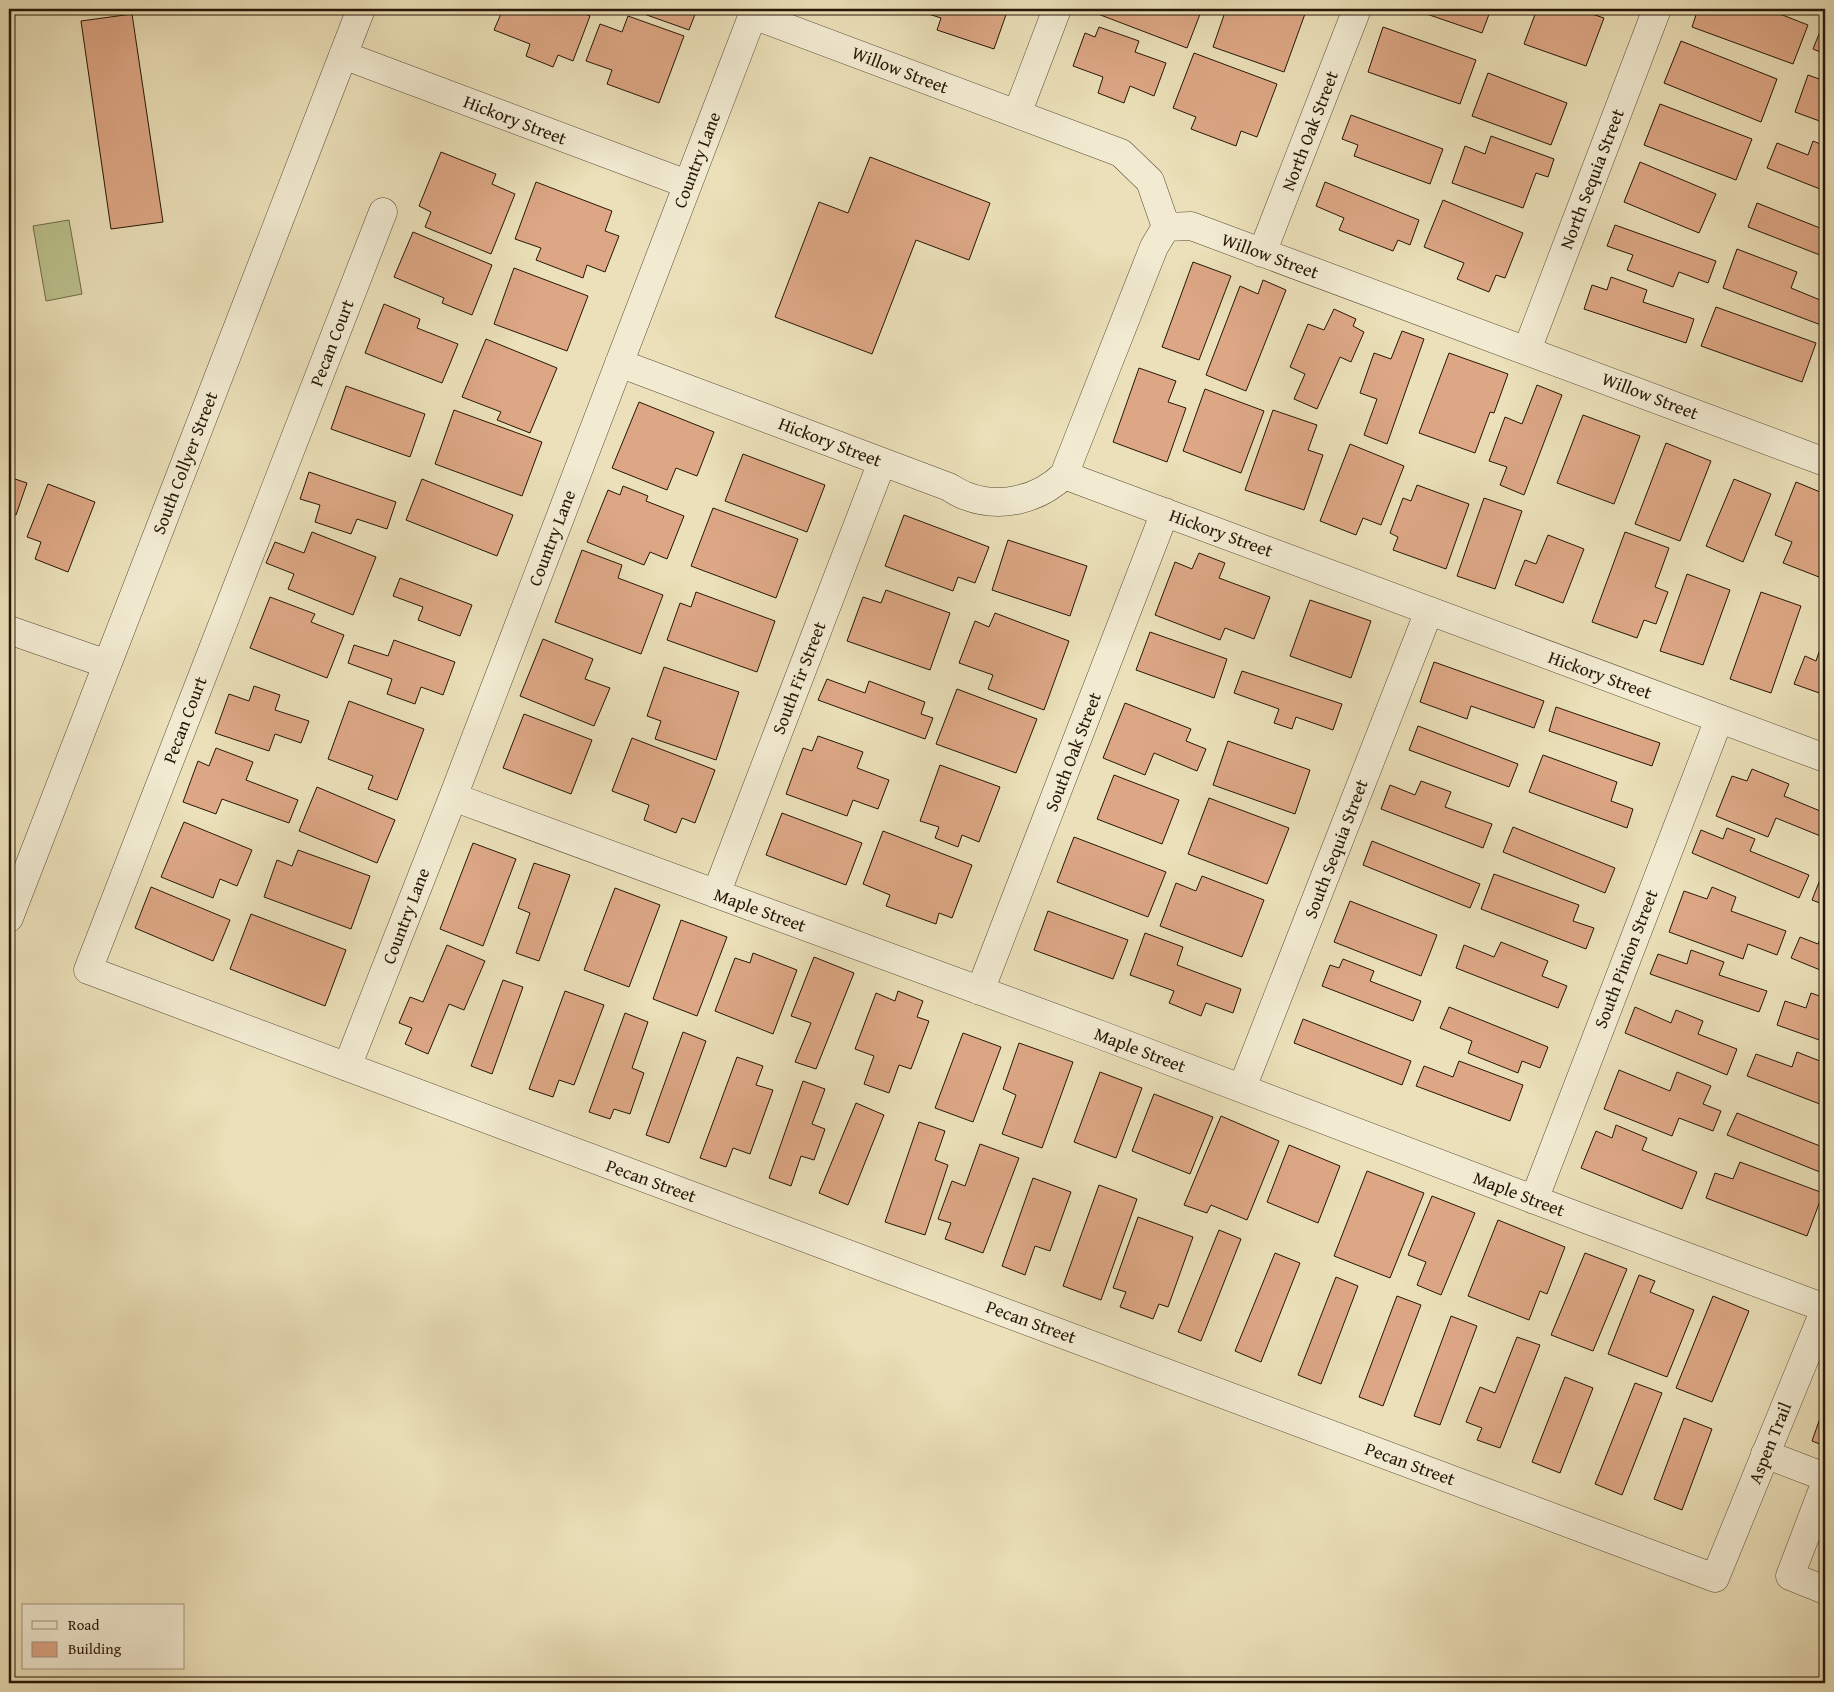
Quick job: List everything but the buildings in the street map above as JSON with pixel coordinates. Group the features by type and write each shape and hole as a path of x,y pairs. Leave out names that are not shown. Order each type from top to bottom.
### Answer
{"street":[{"name":"South Collyer Street","path":"9,918 361,9"},
{"path":"1017,114 1057,9"},
{"name":"North Oak Street","path":"1262,253 1358,9"},
{"name":"North Sequia Street","path":"1527,350 1657,9"},
{"name":"Willow Street","path":"754,12 1121,153 1150,181 1166,227 1191,226 1825,460"},
{"name":"Country Lane","path":"347,1067 754,12"},
{"name":"Hickory Street","path":"344,55 687,184"},
{"name":"Pecan Court","path":"347,1067 88,970 383,212"},
{"path":"1064,475 1154,246 1166,227"},
{"name":"Hickory Street","path":"619,363 949,487 966,496 998,503 1029,498 1064,475 1825,758"},
{"name":"South Fir Street","path":"716,894 882,462"},
{"name":"South Oak Street","path":"980,991 1165,512"},
{"name":"South Sequia Street","path":"1242,1088 1429,611"},
{"path":"9,630 107,664"},
{"name":"South Pinion Street","path":"1534,1200 1719,719"},
{"name":"Maple Street","path":"452,798 1242,1088 1825,1309"},
{"name":"Pecan Street","path":"347,1067 1715,1578"},
{"name":"Aspen Trail","path":"1715,1578 1825,1309"},
{"path":"1765,1454 1825,1476"},
{"path":"1825,1484 1790,1576 1825,1590"}],"green space":[{"path":"69,220 82,294 46,301 33,226"}]}
